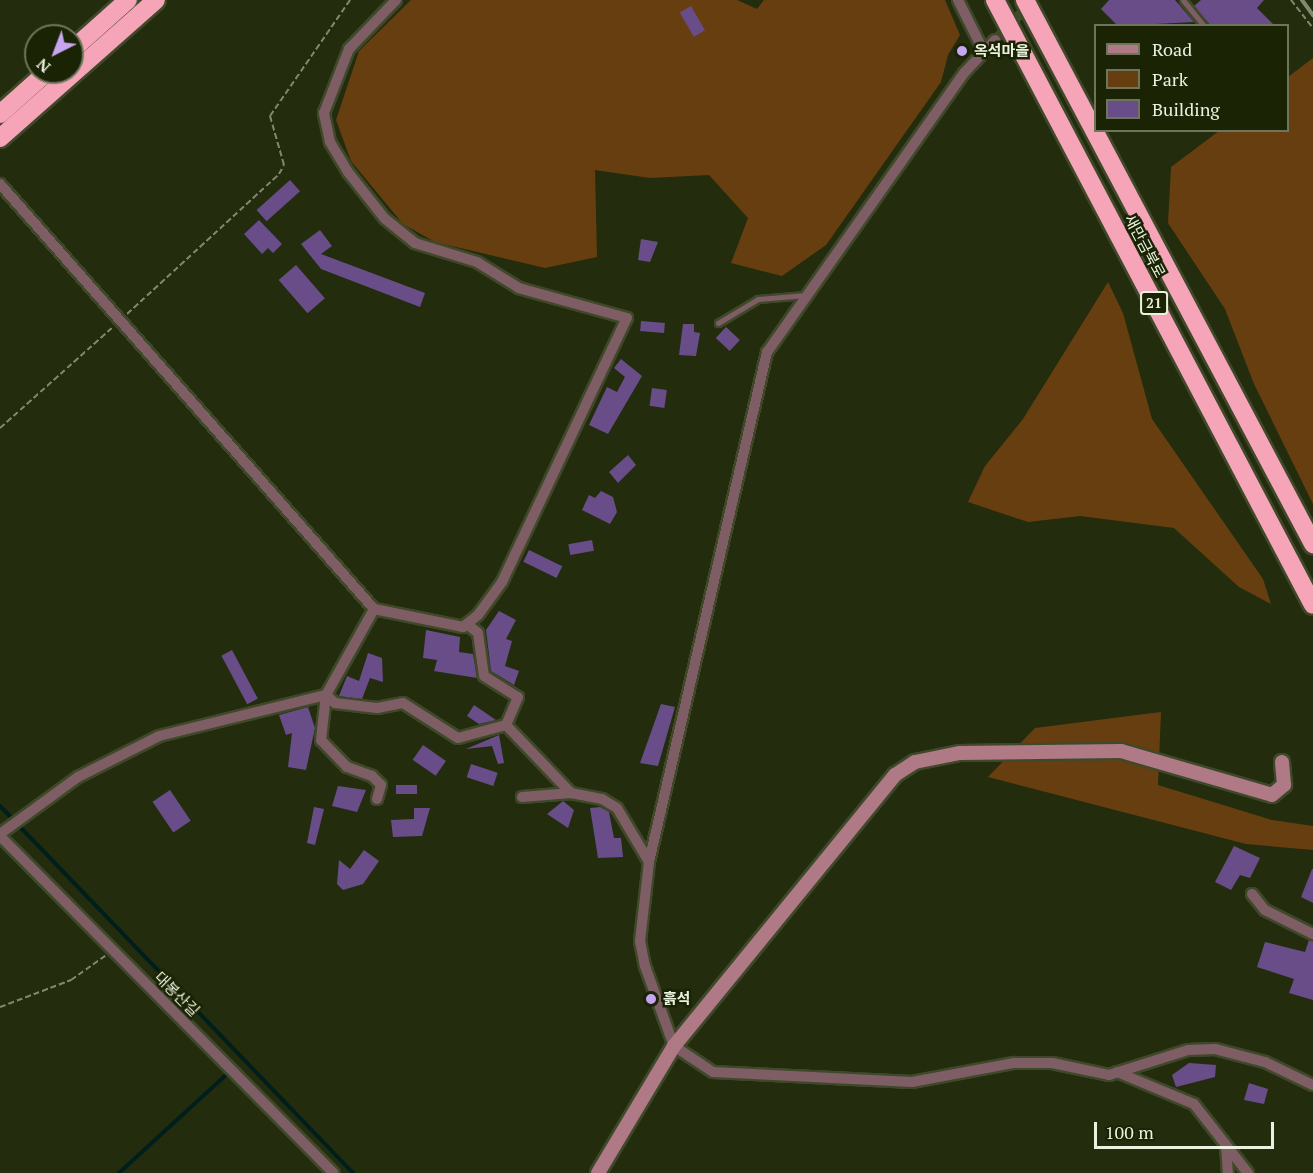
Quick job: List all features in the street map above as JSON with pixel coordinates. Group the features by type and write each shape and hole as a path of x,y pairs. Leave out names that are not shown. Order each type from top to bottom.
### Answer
{"highway":[{"path":"84,39 128,0"},
{"path":"0,138 156,0"},
{"name":"새만금북로","path":"995,0 1313,605"},
{"name":"새만금북로","path":"1025,0 1094,130"},
{"path":"0,114 34,84"},
{"name":"새만금북로","path":"1095,132 1313,544"}],"street":[{"path":"396,0 349,49 324,113 330,142 348,172 385,219 415,243 477,262 519,288 627,318 502,582 467,624"},
{"path":"958,0 982,50"},
{"path":"995,40 982,50 767,352 649,862 640,941 674,1046 713,1072 912,1082 1014,1063 1117,1072 1194,1104 1248,1173"},
{"path":"0,184 374,609 432,625 467,624 478,633 484,676 518,697 506,725"},
{"path":"374,609 326,695 321,740 348,767 372,776 381,786 377,799"},
{"path":"326,695 335,703 377,708 403,704 458,738 506,725"},
{"path":"2,833 23,813 78,777 159,736 326,695"},
{"path":"506,725 571,793"},
{"path":"598,1173 674,1046 895,775 915,762 960,753 1121,751 1272,795 1284,785 1282,762"},
{"path":"522,797 571,793 602,799 617,808 649,862"},
{"name":"대봉산길","path":"2,833 113,950 333,1173"},
{"path":"1252,894 1265,910 1313,934"},
{"path":"1117,1072 1188,1050 1215,1049 1312,1081"},
{"path":"1224,1140 1228,1173"}],"lane":[{"path":"1183,0 1202,24"},
{"path":"718,322 758,299 806,295"}],"path":[{"path":"0,428 279,174 284,165 270,116 350,0"},
{"path":"1292,0 1313,28"},
{"path":"0,1006 71,980 113,950"}],"green space":[{"path":"411,0 737,0 757,9 764,0 945,0 960,35 948,55 941,82 826,245 782,276 731,263 748,218 709,175 650,178 595,170 597,257 545,268 435,242 403,224 351,161 336,120 359,51"},
{"path":"1313,58 1313,504 1254,384 1225,309 1168,223 1171,167 1218,132 1289,132 1289,76"},
{"path":"1108,282 1123,313 1152,419 1263,579 1271,604 1239,587 1174,528 1080,516 1028,522 968,502 985,466 1023,419"},
{"path":"1161,712 1158,785 1272,820 1313,826 1313,850 1246,844 988,777 1035,728"}],"building":[{"path":"1109,0 1175,0 1194,22 1116,24 1101,9"},
{"path":"1201,0 1264,0 1257,8 1273,24 1209,24 1194,6"},
{"path":"691,6 705,30 694,37 680,12"},
{"path":"290,180 300,191 267,221 257,210"},
{"path":"259,220 282,244 273,253 268,248 262,254 244,234"},
{"path":"320,230 332,246 321,254 425,293 420,307 321,269 301,244"},
{"path":"641,239 658,242 650,262 638,260"},
{"path":"296,265 325,298 308,313 279,280"},
{"path":"641,321 665,323 664,333 640,331"},
{"path":"683,324 694,324 694,332 700,333 696,356 679,355"},
{"path":"726,327 740,340 730,351 716,338"},
{"path":"621,359 642,376 608,434 589,425 607,387 617,392 625,377 614,368"},
{"path":"652,388 667,390 664,408 649,406"},
{"path":"628,455 636,465 618,483 609,472"},
{"path":"601,491 613,497 617,512 610,524 582,510 589,495 595,498"},
{"path":"592,540 594,551 570,555 568,544"},
{"path":"529,550 562,566 557,578 523,562"},
{"path":"499,611 516,620 506,639 512,641 505,666 519,671 514,685 491,671 486,630"},
{"path":"426,630 460,637 459,652 473,654 477,678 434,671 437,660 423,658"},
{"path":"232,650 258,699 247,704 221,656"},
{"path":"368,653 382,658 383,682 370,678 362,699 339,696 347,676 359,681"},
{"path":"661,704 675,707 658,766 640,763"},
{"path":"474,705 496,720 479,724 467,716"},
{"path":"308,707 315,728 306,770 288,767 292,733 286,735 279,715"},
{"path":"499,735 504,763 498,764 492,746 466,749"},
{"path":"423,745 446,761 436,776 413,760"},
{"path":"471,764 498,773 493,786 467,777"},
{"path":"396,785 417,785 417,794 396,794"},
{"path":"338,786 366,790 357,812 332,806"},
{"path":"170,790 191,821 173,832 153,802"},
{"path":"563,801 574,810 568,828 547,814"},
{"path":"314,807 324,809 315,845 307,843"},
{"path":"600,807 609,812 614,838 621,838 623,857 598,858 590,808"},
{"path":"414,808 430,808 422,836 393,837 391,820 414,819"},
{"path":"1234,846 1260,858 1250,878 1240,875 1231,890 1215,882"},
{"path":"364,850 379,861 363,884 343,890 337,884 339,860 350,869"},
{"path":"1313,869 1313,903 1301,897"},
{"path":"1309,940 1313,941 1313,1000 1289,993 1294,979 1257,967 1265,942 1305,952"},
{"path":"1189,1063 1216,1065 1215,1077 1176,1087 1172,1075"},
{"path":"1249,1083 1268,1089 1264,1104 1244,1100"}],"waterway":[{"path":"0,806 353,1173"},
{"path":"119,1173 226,1075"}],"tunnel":[{"path":"995,40 1030,4"}],"railway":[{"path":"1302,0 1313,15"}],"place":[{"name":"옥석마을","path":"962,51"},
{"name":"흙석","path":"651,999"}]}
